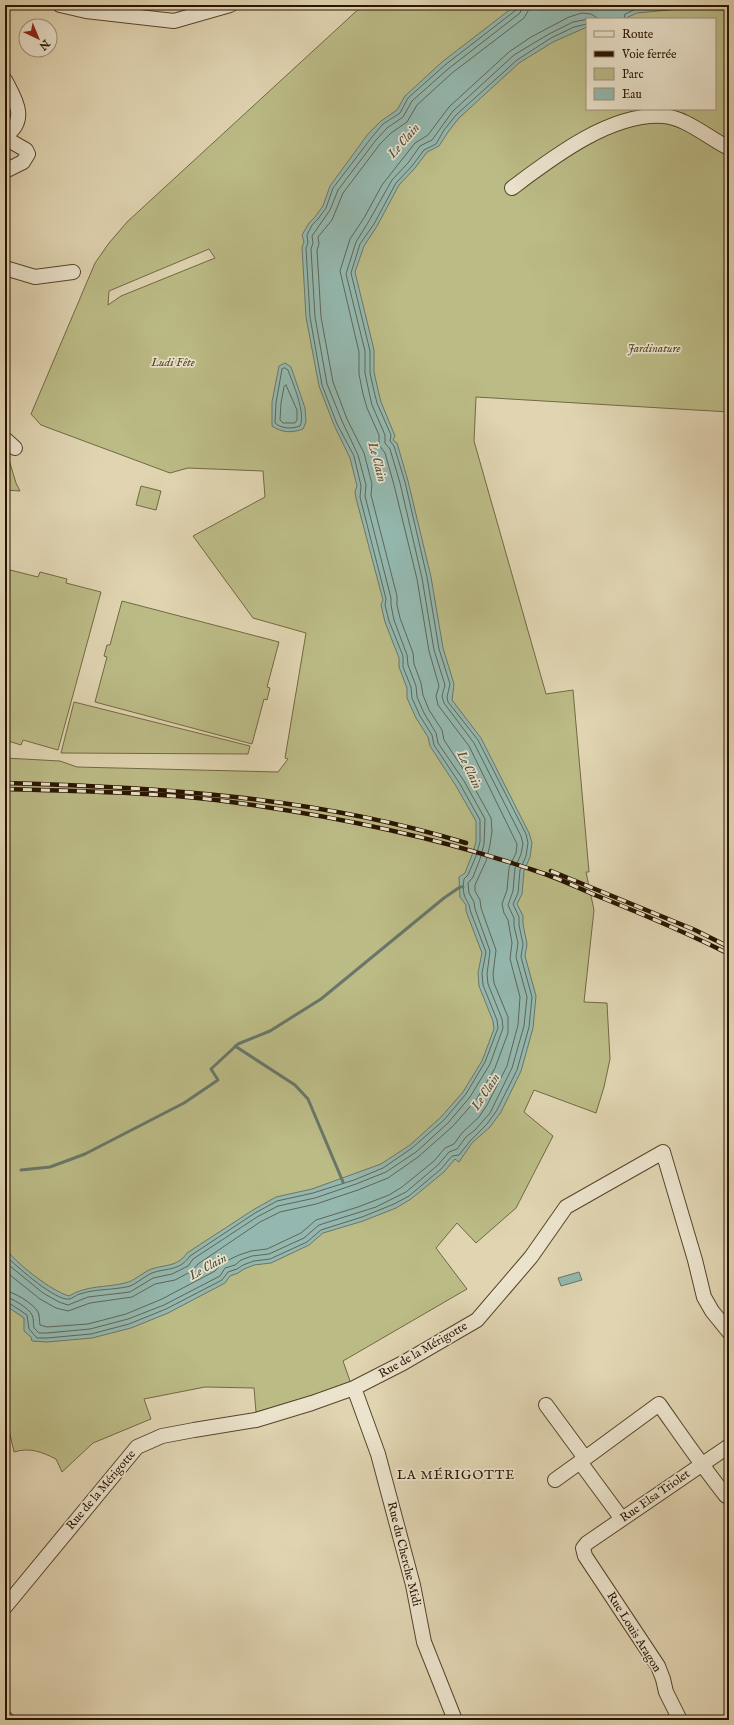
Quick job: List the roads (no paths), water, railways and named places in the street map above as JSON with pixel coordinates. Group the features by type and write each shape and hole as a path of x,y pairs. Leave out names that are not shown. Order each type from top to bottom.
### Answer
{"street":[{"path":"60,5 86,11 174,21 230,5"},
{"path":"5,80 17,103 19,115 16,124 6,135 12,142 26,150 27,158 23,162 5,171"},
{"path":"512,188 583,138 618,124 641,118 664,116 681,121 729,148"},
{"path":"5,268 35,277 73,272"},
{"name":"Rue de la Mérigotte","path":"5,1607 137,1447 162,1436 256,1420 354,1388 403,1363 477,1320 531,1257 566,1207 663,1152 695,1260 704,1297 712,1311 729,1332"},
{"name":"Rue du Cherche Midi","path":"354,1388 378,1454 413,1585 424,1642 455,1720"},
{"path":"554,1480 659,1404 696,1454 701,1465 726,1496"},
{"path":"546,1405 622,1519"},
{"name":"Rue Elsa Triolet","path":"583,1548 587,1543 729,1446"},
{"name":"Rue Louis Aragon","path":"583,1548 585,1556 658,1666 666,1692 680,1720"}],"water":[{"name":"Le Clain","path":"516,5 729,5 729,10 680,9 637,13 626,18 586,18 586,27 553,42 519,63 459,118 439,146 427,152 415,168 399,185 377,226 364,246 355,272 374,350 374,372 378,390 381,402 395,436 393,440 397,443 408,481 431,577 443,648 454,684 452,700 481,738 529,833 532,843 530,857 524,871 522,894 517,904 523,916 527,944 525,956 536,996 533,1028 521,1071 501,1112 490,1127 472,1143 459,1162 455,1159 444,1172 411,1199 396,1208 363,1221 323,1233 309,1245 271,1263 254,1265 244,1269 230,1276 225,1283 168,1313 131,1328 92,1338 47,1342 32,1341 31,1337 24,1331 24,1318 5,1305 5,1248 34,1276 69,1296 89,1288 118,1285 128,1282 149,1270 170,1265 179,1261 187,1253 253,1210 276,1197 312,1189 381,1164 410,1145 441,1117 463,1092 482,1061 494,1029 493,1021 479,986 478,973 482,953 466,911 466,905 460,897 459,877 465,873 476,842 476,821 456,786 430,746 428,737 416,718 407,698 407,688 399,667 399,658 385,622 381,605 383,600 356,498 355,492 357,486 350,458 334,425 319,386 306,317 302,247 304,242 302,235 309,223 323,206 330,186 368,134 381,121 397,110 405,96 442,62"},
{"path":"285,363 291,367 305,408 306,422 303,429 287,432 272,426 272,402 279,366"},
{"path":"579,1272 582,1280 561,1286 558,1278"}],"waterway":[{"path":"21,1170 50,1167 85,1154 184,1103 218,1080 211,1069 238,1044 270,1031 321,999 444,898 460,887 463,887"},
{"path":"235,1046 295,1085 308,1099 343,1182"}],"railway":[{"path":"5,783 121,788 237,797 352,815 409,827 466,843"},
{"path":"5,789 84,791 190,797 216,800 339,819 420,837 500,859 546,874 662,923 729,954"},
{"path":"551,871 695,930 729,947"}],"district":[{"name":"LA MÉRIGOTTE","path":"456,1475"}],"park label":[{"name":"Jardinature","path":"654,348"},
{"name":"Ludi Fête","path":"173,362"}]}
